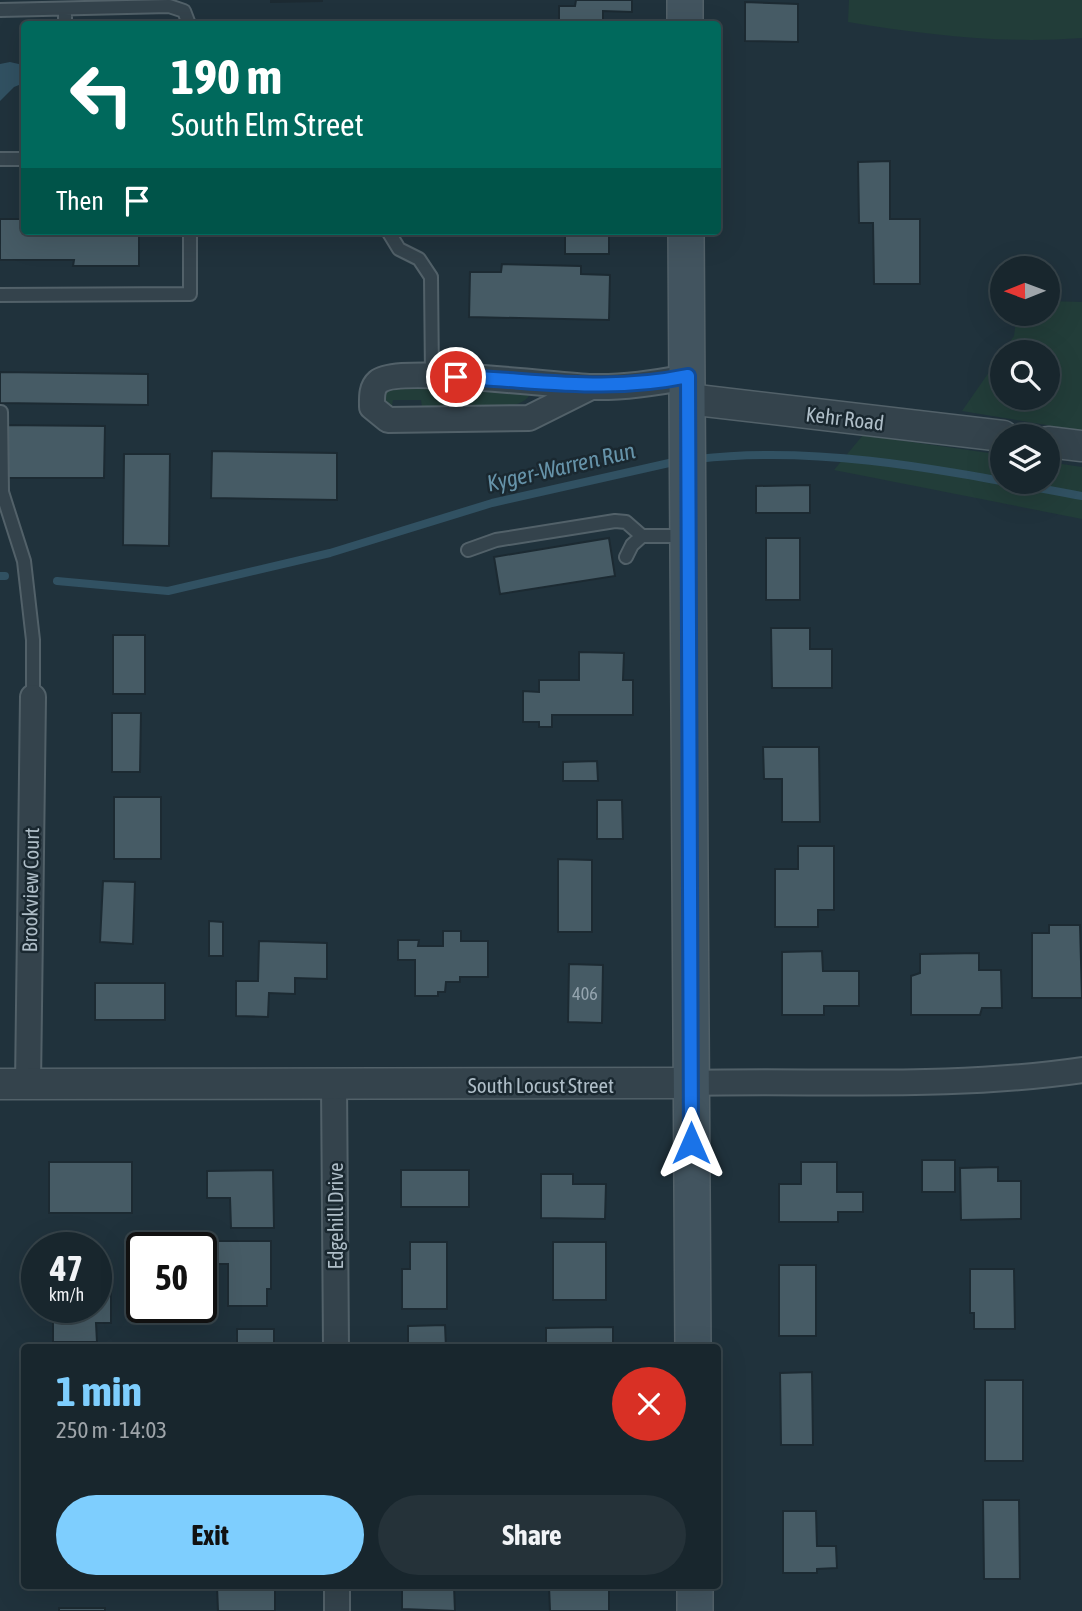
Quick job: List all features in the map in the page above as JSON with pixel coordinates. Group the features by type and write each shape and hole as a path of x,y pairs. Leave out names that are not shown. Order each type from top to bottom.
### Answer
{"main road":[{"path":"685,0 685,21"},
{"path":"687,235 693,1344"},
{"path":"695,1589 695,1611"}],"street":[{"path":"591,387 528,418 388,420 372,407 372,392 377,383 385,378 432,376 529,380 591,387 643,385 688,388"},
{"name":"Kehr Road","path":"688,388 990,434"},
{"path":"1060,443 1082,446"},
{"name":"Brookview Court","path":"14,1084 33,697"},
{"name":"South Locust Street","path":"14,1084 962,1080 1018,1078 1082,1070"},
{"name":"Edgehill Drive","path":"334,1084 336,1344"},
{"path":"337,1589 337,1611"}],"lane":[{"path":"0,10 17,5 65,9 169,6 184,11 188,21"},
{"path":"65,9 65,21"},
{"path":"0,159 21,159"},
{"path":"0,295 190,293 190,235"},
{"path":"390,235 399,249 419,259 431,277 432,376"},
{"path":"1,412 2,492 24,561 33,640 33,697"},
{"path":"468,550 496,540 615,521 626,522 642,536 689,536"},
{"path":"626,558 632,545 642,536"}],"green space":[{"path":"849,0 1082,0 1082,38 1023,40 965,37 848,22"},
{"path":"1060,301 1082,302 1082,431 1060,427 1060,424 1040,424 962,411 990,371 990,410 1060,410 1060,340 1011,340 1015,326 1060,326"},
{"path":"409,386 529,391 530,394 524,401 498,408 422,407 421,400 393,400 392,405 382,403 384,391"},
{"path":"863,435 990,453 990,494 1060,494 1060,464 1082,467 1082,519 834,470"}],"water":[{"path":"10,62 21,65 21,84 14,87 0,101 0,64"}],"building":[{"path":"322,0 322,1 271,2"},
{"path":"576,0 632,0 632,12 603,11 603,20 617,21 559,21 559,6 575,6"},
{"path":"745,2 798,4 798,42 745,41"},
{"path":"890,161 890,219 920,219 920,284 874,284 873,223 859,223 858,162"},
{"path":"0,219 21,219 21,235 139,235 139,266 73,266 74,260 0,260"},
{"path":"565,235 609,235 609,254 565,254"},
{"path":"502,264 581,266 581,274 610,275 609,320 469,317 470,272 501,272"},
{"path":"0,372 148,374 148,405 0,403"},
{"path":"0,425 105,426 104,478 0,478"},
{"path":"212,451 337,453 337,500 211,498"},
{"path":"124,454 170,454 169,546 123,545"},
{"path":"810,485 810,513 756,513 756,486"},
{"path":"609,538 615,576 500,594 494,557"},
{"path":"766,538 800,538 800,600 766,600"},
{"path":"771,628 810,628 810,649 832,649 832,688 772,688"},
{"path":"113,635 145,635 145,694 113,694"},
{"path":"579,652 624,653 623,680 633,680 633,715 552,715 552,727 539,727 539,722 523,722 523,691 539,692 539,680 579,680"},
{"path":"112,713 141,713 140,772 112,772"},
{"path":"763,747 819,747 820,822 782,822 782,779 764,779"},
{"path":"597,761 598,781 563,781 563,762"},
{"path":"114,797 161,797 161,859 114,859"},
{"path":"597,800 622,800 623,839 597,839"},
{"path":"798,846 834,846 834,910 818,910 818,927 775,927 775,869 798,869"},
{"path":"558,859 592,860 592,932 558,932"},
{"path":"103,881 135,882 133,944 100,942"},
{"path":"209,921 223,922 223,956 209,956"},
{"path":"1049,925 1080,925 1082,998 1032,998 1032,933 1049,933"},
{"path":"443,931 461,931 461,941 488,941 488,977 460,977 460,982 446,982 445,992 438,992 438,996 415,996 415,960 398,960 398,940 419,940 418,946 443,946"},
{"path":"259,941 327,943 327,979 295,978 295,994 269,993 268,1017 236,1016 236,981 258,981"},
{"path":"822,951 823,971 859,971 859,1006 824,1006 824,1015 782,1015 782,952"},
{"path":"979,953 979,970 1001,970 1002,1008 982,1008 980,1015 911,1015 911,976 920,973 920,954"},
{"path":"569,964 603,965 602,1023 568,1022"},
{"path":"95,983 165,983 165,1020 95,1020"},
{"path":"922,1160 955,1160 955,1192 922,1192"},
{"path":"49,1162 132,1162 132,1213 49,1213"},
{"path":"801,1162 837,1162 837,1192 863,1192 863,1212 838,1212 838,1222 779,1222 779,1184 801,1184"},
{"path":"998,1167 998,1181 1021,1181 1021,1219 961,1220 960,1168"},
{"path":"273,1170 274,1228 231,1228 230,1198 207,1198 207,1171"},
{"path":"401,1170 469,1170 469,1207 401,1207"},
{"path":"541,1174 573,1174 573,1184 606,1184 605,1219 541,1218"},
{"path":"217,1241 271,1241 271,1289 267,1289 267,1306 228,1306 228,1264 217,1264"},
{"path":"410,1242 447,1242 447,1309 402,1309 402,1269 410,1269"},
{"path":"553,1242 606,1242 606,1300 553,1300"},
{"path":"779,1265 816,1265 816,1336 779,1336"},
{"path":"970,1269 1014,1269 1015,1329 974,1329 974,1313 970,1313"},
{"path":"53,1323 96,1323 97,1342 53,1342"},
{"path":"445,1325 446,1344 408,1344 408,1326"},
{"path":"613,1327 613,1344 546,1344 546,1328"},
{"path":"237,1329 274,1329 274,1344 237,1344"},
{"path":"812,1372 813,1445 781,1445 780,1373"},
{"path":"985,1380 1023,1380 1023,1461 985,1461"},
{"path":"983,1500 1019,1500 1020,1579 984,1579"},
{"path":"783,1511 816,1511 817,1546 836,1546 837,1568 817,1569 817,1573 783,1573"},
{"path":"217,1589 275,1589 275,1611 218,1611"},
{"path":"402,1589 454,1589 455,1611 402,1609"},
{"path":"549,1589 609,1589 609,1611 550,1611"},
{"path":"59,1608 105,1608 105,1611 59,1611"}],"waterway":[{"name":"Kyger-Warren Run","path":"697,459 745,455 842,458 939,470 1082,496"},
{"name":"Kyger-Warren Run","path":"57,581 168,591 330,553 492,503 678,461"},
{"name":"Kyger-Warren Run","path":"0,576 5,576"}],"route":[{"path":"456,377 529,380 591,387 643,385 688,376 691,1143"}]}
